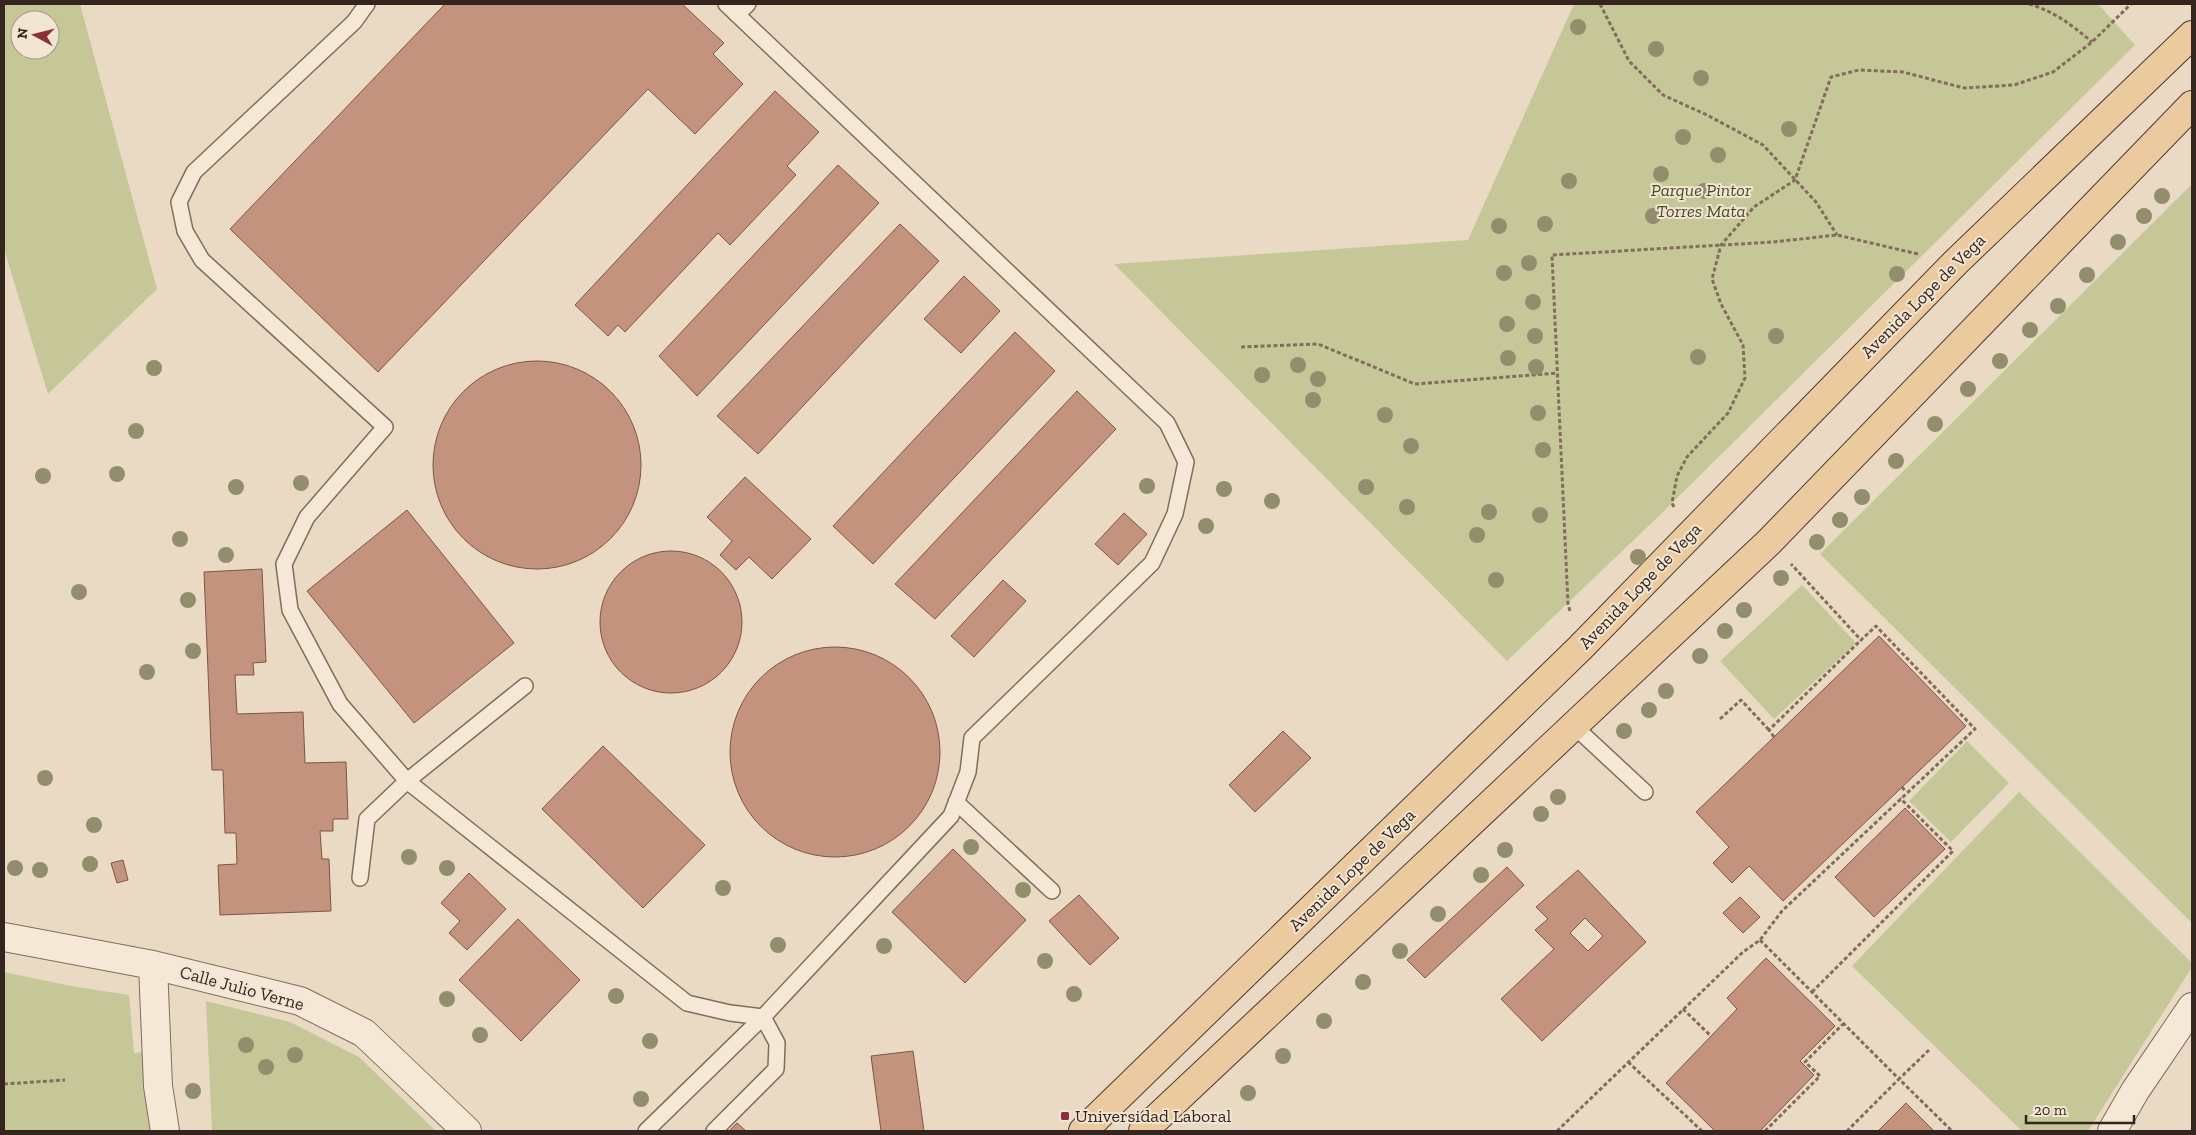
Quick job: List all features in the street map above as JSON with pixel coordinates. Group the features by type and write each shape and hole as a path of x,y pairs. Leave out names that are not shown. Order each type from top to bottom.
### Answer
{"main road":[{"name":"Avenida Lope de Vega","path":"1083,1131 1580,648 1955,263 2192,35"},
{"path":"1143,1131 1769,542 2192,105"}],"street":[{"name":"Calle Julio Verne","path":"4,937 154,964 300,1001 364,1033 467,1131"},
{"path":"154,964 158,1086 165,1131"},
{"path":"2112,1131 2135,1091 2192,1007"}],"lane":[{"path":"367,4 354,22 194,172 179,202 185,231 202,260 385,427 308,517 284,564 290,610 340,704 407,781 687,1004 730,1013 763,1017"},
{"path":"646,1131 763,1017 951,816 968,772 972,738 1152,563 1175,514 1186,462 1167,423 743,9 726,4"},
{"path":"360,878 367,819 407,781 525,686"},
{"path":"1574,726 1645,792"},
{"path":"956,802 1052,891"},
{"path":"714,1131 776,1069 777,1043 763,1017"}],"path":[{"path":"1600,4 1629,61 1663,95 1708,115 1763,145 1816,202 1837,235"},
{"path":"2029,4 2046,9 2074,27 2092,42"},
{"path":"1684,541 1672,503 1677,476 1687,457 1728,413 1745,378 1743,345 1721,304 1712,279 1722,245 1754,208 1795,180 1831,77 1859,70 1904,72 1964,88 2014,86 2053,72 2092,42 2131,4"},
{"path":"1580,648 1568,604 1552,255 1773,242 1837,235 1955,263"},
{"path":"1241,347 1318,344 1415,384 1557,373"},
{"path":"1769,542 1861,640"},
{"path":"1557,1131 1743,952 1760,940 1782,910 1975,728 1876,626 1769,730"},
{"path":"1720,719 1740,700 1774,737"},
{"path":"1902,787 1906,792"},
{"path":"1812,992 1953,851 1900,798"},
{"path":"1760,940 1952,1131"},
{"path":"1683,1010 1711,1036"},
{"path":"1765,1131 1820,1076 1805,1062 1843,1024"},
{"path":"1847,1131 1928,1050"},
{"path":"1628,1062 1702,1131"},
{"path":"4,1084 65,1080"},
{"path":"1851,1127 1856,1131"}],"green space":[{"path":"4,4 80,4 157,289 48,394 4,249"},
{"name":"Parque Pintor Torres Mata","path":"1574,4 2098,4 2135,45 1661,514 1507,661 1114,264 1468,240"},
{"path":"2192,184 2192,923 1820,554"},
{"path":"1802,585 1856,643 1774,719 1720,661"},
{"path":"1967,741 2009,783 1951,842 1909,801"},
{"path":"2019,792 2192,963 2192,967 2088,1131 2022,1131 1852,966"},
{"path":"4,972 71,986 129,995 134,1053 142,1052 150,1131 4,1131"},
{"path":"206,1001 290,1022 359,1057 436,1131 212,1131"}],"building":[{"path":"445,4 682,4 724,43 713,54 743,84 695,134 648,89 378,372 230,229"},
{"path":"775,91 819,132 787,166 796,175 730,245 718,233 625,332 618,325 608,336 575,305"},
{"path":"838,165 879,203 697,396 659,356"},
{"path":"900,224 939,261 758,454 717,416"},
{"path":"964,276 1000,311 961,353 924,319"},
{"path":"1015,332 1055,371 873,564 833,526"},
{"path":"527,361 547,361 567,365 586,373 611,391 624,407 633,425 641,455 637,495 633,505 624,523 611,539 595,552 567,565 547,569 527,569 507,565 488,557 463,539 450,523 437,495 433,475 433,455 437,435 445,416 463,391 479,378 507,365"},
{"path":"1077,391 1116,429 935,619 895,584"},
{"path":"745,477 811,539 772,579 749,557 736,570 720,555 732,541 707,517"},
{"path":"407,510 514,643 414,723 307,591"},
{"path":"1124,513 1147,534 1118,565 1095,544"},
{"path":"671,551 685,552 698,556 711,563 721,572 730,582 737,595 741,608 741,636 737,649 730,662 721,672 711,681 698,688 685,692 671,693 657,692 644,688 631,681 621,672 612,662 605,649 601,636 600,622 601,608 605,595 612,582 621,572 631,563 644,556 657,552"},
{"path":"262,569 266,662 253,663 254,675 235,675 237,714 303,712 305,763 346,762 348,819 333,819 333,831 320,831 322,859 329,859 331,911 220,915 218,865 237,864 236,833 225,833 223,770 212,770 204,572"},
{"path":"1003,580 1026,601 974,657 951,636"},
{"path":"1879,636 1966,726 1783,901 1749,866 1732,883 1713,863 1729,847 1696,812"},
{"path":"835,647 855,649 875,655 893,665 909,678 922,694 932,712 938,732 940,752 938,772 932,792 922,810 909,826 893,839 875,849 855,855 835,857 815,855 795,849 777,839 761,826 748,810 738,792 732,772 730,752 732,732 738,712 748,694 761,678 777,665 795,655 815,649"},
{"path":"1283,731 1311,758 1255,812 1229,785"},
{"path":"603,746 705,845 643,908 542,809"},
{"path":"1905,808 1945,849 1874,917 1835,877"},
{"path":"953,849 1026,920 965,983 892,912"},
{"path":"123,860 128,880 117,883 111,863"},
{"path":"1507,867 1524,885 1425,978 1407,960"},
{"path":"1578,870 1646,942 1542,1041 1501,999 1554,949 1535,930 1548,919 1536,907","holes":["1585,918 1603,936 1588,951 1570,933"]},
{"path":"469,873 506,909 467,950 449,933 460,921 441,903"},
{"path":"1079,895 1119,938 1090,965 1049,921"},
{"path":"1740,897 1760,917 1743,933 1723,913"},
{"path":"518,919 580,980 521,1041 459,980"},
{"path":"1766,958 1835,1026 1800,1061 1814,1075 1760,1131 1715,1131 1666,1083 1737,1009 1727,998"},
{"path":"913,1051 924,1131 881,1131 871,1056"},
{"path":"1906,1103 1934,1131 1878,1131"},
{"path":"737,1123 746,1131 729,1131"}],"place":[{"name":"Universidad Laboral","path":"1065,1116"}]}
